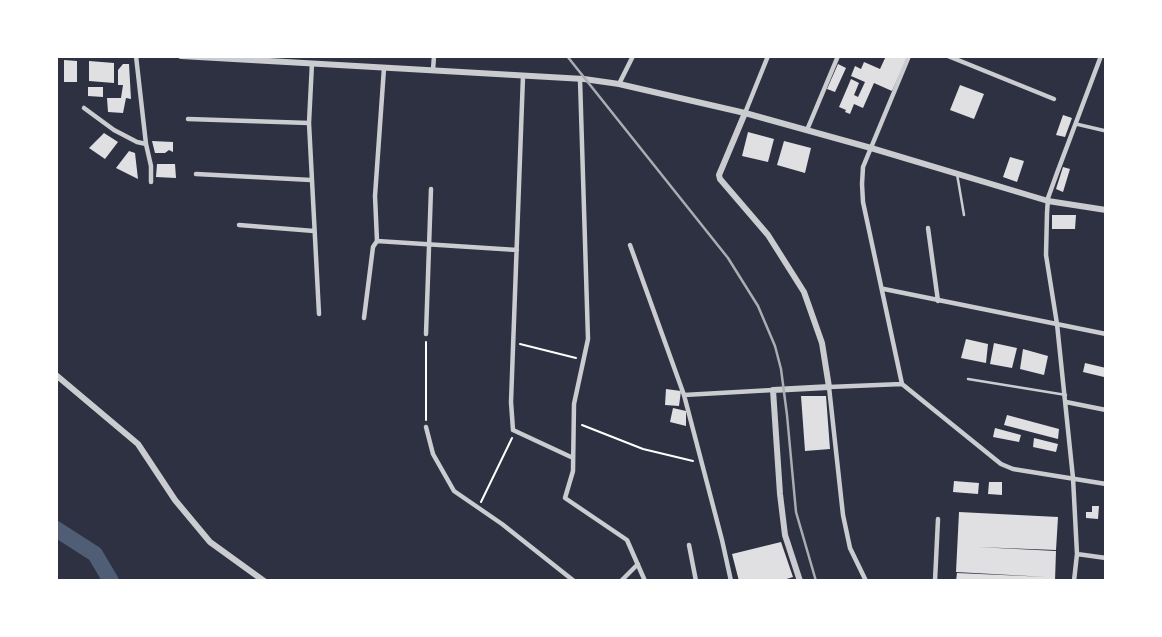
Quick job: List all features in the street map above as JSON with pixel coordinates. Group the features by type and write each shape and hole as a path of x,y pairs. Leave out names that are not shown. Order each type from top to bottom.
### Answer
{"street":[{"path":"136,56 151,182"},
{"path":"181,56 594,80 745,113 1048,201 1106,210"},
{"path":"433,70 434,56"},
{"path":"618,84 634,56"},
{"path":"768,56 719,175 768,235 804,292 822,343 843,514 850,548 866,581"},
{"path":"807,130 838,56"},
{"path":"909,56 863,167 863,193 902,384 1001,464 1013,469 1106,484"},
{"path":"948,56 1054,99"},
{"path":"1074,581 1077,554 1073,478 1066,395 1046,255 1048,201 1101,56"},
{"path":"312,63 309,123 319,314"},
{"path":"364,318 373,247 377,241 375,195 384,67"},
{"path":"523,75 511,402 513,430 571,457"},
{"path":"582,79 588,340 572,422 573,471 565,496 566,500 627,540 645,581"},
{"path":"84,108 114,130 146,144"},
{"path":"188,119 309,123"},
{"path":"1076,124 1106,131"},
{"path":"196,174 311,180"},
{"path":"426,334 431,190"},
{"path":"240,225 314,231"},
{"path":"928,228 938,301"},
{"path":"377,241 517,250"},
{"path":"630,245 684,395 731,581"},
{"path":"884,289 1106,334"},
{"path":"56,375 138,444 175,500 210,542 264,581"},
{"path":"684,395 902,384"},
{"path":"773,390 783,522 799,581"},
{"path":"1066,402 1106,410"},
{"path":"426,426 433,454 454,491 502,524 574,581"},
{"path":"934,581 938,519"},
{"path":"688,545 696,581"},
{"path":"1077,554 1106,558"},
{"path":"621,581 638,564"}],"lane":[{"path":"957,174 964,215"},
{"path":"968,379 1066,395"}],"path":[{"path":"426,334 426,426"},
{"path":"514,342 569,356"},
{"path":"572,422 643,449 701,462"},
{"path":"478,508 513,437 513,430"}],"building":[{"path":"886,56 908,56 892,91 874,83 863,108 854,104 850,114 845,112 846,110 839,107 851,79 859,83 854,95 858,97 865,82 851,76 855,66 861,69 864,62 880,69"},
{"path":"64,60 77,61 77,82 64,82"},
{"path":"89,61 114,63 114,83 89,81"},
{"path":"123,64 129,64 131,99 126,98 123,113 108,112 107,98 121,98 123,85 118,85 118,70"},
{"path":"838,64 846,68 835,92 827,89"},
{"path":"960,85 984,94 974,119 950,110"},
{"path":"88,87 103,87 103,97 88,96"},
{"path":"1063,115 1072,118 1065,137 1056,135"},
{"path":"748,132 774,139 768,162 742,156"},
{"path":"104,133 118,142 105,159 89,148"},
{"path":"152,141 173,142 173,152 169,150 155,153"},
{"path":"784,141 811,148 805,173 777,165"},
{"path":"129,151 135,153 138,179 116,168"},
{"path":"1010,157 1024,161 1017,182 1003,177"},
{"path":"157,164 175,164 176,178 156,177"},
{"path":"1063,167 1070,169 1063,192 1056,189"},
{"path":"1052,215 1076,215 1075,229 1052,229"},
{"path":"966,339 988,344 986,363 961,358"},
{"path":"994,343 1017,348 1012,368 990,364"},
{"path":"1023,349 1048,356 1044,375 1020,369"},
{"path":"1085,363 1106,368 1104,377 1083,372"},
{"path":"666,389 681,391 679,406 665,405"},
{"path":"801,396 826,396 830,449 805,451"},
{"path":"673,408 686,411 686,426 670,422"},
{"path":"1007,415 1059,429 1058,439 1004,425"},
{"path":"995,428 1021,435 1019,442 993,437"},
{"path":"1034,438 1058,444 1056,452 1033,447"},
{"path":"954,481 979,483 978,494 953,492"},
{"path":"989,482 1002,482 1002,495 988,494"},
{"path":"1092,506 1099,506 1098,519 1086,518 1086,512 1092,512"},
{"path":"959,512 1058,517 1056,550 977,547 1056,551 1055,581 956,581 957,573 1047,577 956,572"},
{"path":"781,542 793,577 780,581 739,581 732,554"}],"waterway":[{"path":"56,529 95,554 111,581"}],"railway":[{"path":"567,56 728,258 758,306 775,346 781,369 796,512 816,581"}]}
